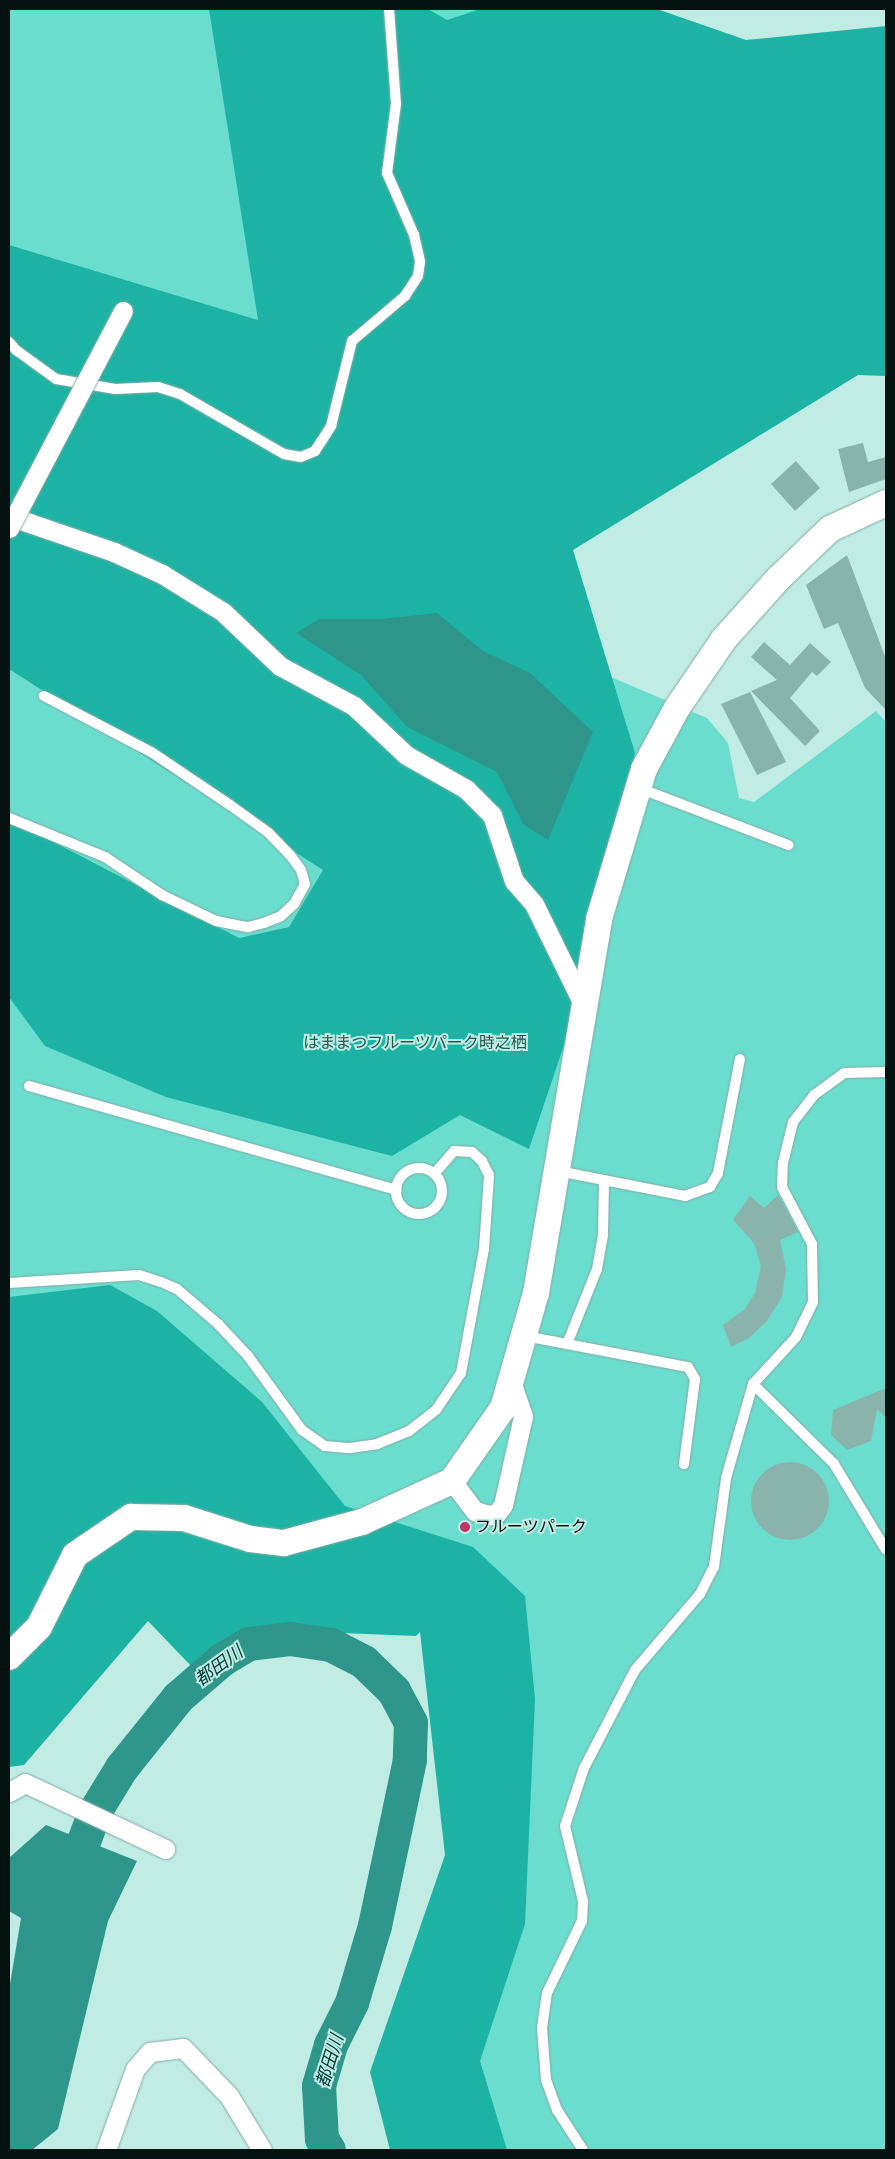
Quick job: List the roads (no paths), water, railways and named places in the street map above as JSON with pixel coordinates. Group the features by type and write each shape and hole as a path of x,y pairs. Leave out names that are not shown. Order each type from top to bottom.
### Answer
{"street":[{"path":"9,528 123,311"},
{"path":"9,1657 39,1627 75,1555 130,1517 184,1518 250,1539 284,1544 362,1522 452,1481 504,1408 536,1293 558,1171 583,1004 600,919 644,769 677,708 724,639 779,578 830,529 886,503"},
{"path":"9,516 114,552 162,574 223,612 280,666 354,706 406,755 466,789 492,815 514,881 534,904 583,1004"},
{"path":"452,1481 476,1511 490,1515 496,1514 503,1505 523,1416 511,1382"},
{"path":"17,1788 165,1849"},
{"path":"106,2150 129,2095 135,2069 150,2052 183,2048 229,2096 262,2150"}],"lane":[{"path":"9,342 16,350 56,379 115,389 158,386 180,394 284,454 301,457 315,451 331,426 352,342 405,296 418,276 420,261 414,235 387,173 396,104 389,9"},
{"path":"9,818 106,857 162,895 216,920 248,927 264,923 281,916 302,894 305,884 301,870 269,833 151,752 44,696"},
{"path":"639,788 788,845"},
{"path":"558,1171 685,1196 710,1187 718,1173 740,1060"},
{"path":"583,2150 556,2110 546,2080 542,2028 547,1992 582,1921 583,1901 565,1826 584,1768 635,1670 700,1594 714,1567 726,1478 753,1384 796,1337 813,1302 812,1244 782,1186 783,1162 793,1122 814,1095 844,1073 886,1072"},
{"path":"29,1086 397,1190"},
{"path":"9,1283 139,1275 177,1289 218,1324 248,1356 302,1430 325,1446 350,1448 377,1444 409,1431 436,1410 461,1373 484,1248 489,1175 482,1161 472,1152 454,1151 434,1174"},
{"path":"415,1167 429,1169 442,1188 441,1198 426,1212 409,1212 405,1209 397,1198 397,1190 403,1173 415,1167"},
{"path":"567,1344 598,1269 603,1234 604,1180"},
{"path":"524,1336 688,1367 695,1380 684,1464"},
{"path":"753,1384 834,1464 886,1550"}],"waterway":[{"name":"都田川","path":"68,1884 95,1812 122,1768 178,1698 222,1660 249,1644 290,1639 331,1645 364,1662 394,1691 411,1723 410,1760 375,1926 352,2003 331,2045 319,2086 322,2139 329,2150"}],"place":[{"name":"フルーツパーク","path":"465,1527"}],"park label":[{"name":"はままつフルーツパーク時之栖","path":"415,1043"}]}
